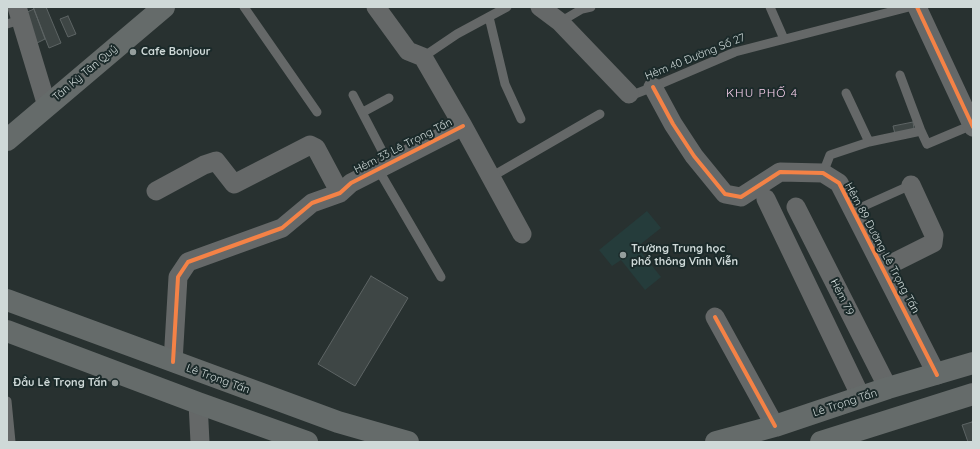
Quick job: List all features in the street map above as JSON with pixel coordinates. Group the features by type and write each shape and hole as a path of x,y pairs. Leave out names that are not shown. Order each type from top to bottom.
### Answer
{"main road":[{"name":"Tân Kỳ Tân Quý","path":"7,140 164,7"},
{"name":"Lê Trọng Tấn","path":"7,300 338,422 408,442"},
{"path":"7,331 198,403 307,442"},
{"name":"Lê Trọng Tấn","path":"716,442 775,426 888,388 937,375 973,363"},
{"path":"821,442 973,394"}],"street":[{"path":"376,7 408,51 423,57 463,126 522,234"},
{"path":"540,7 560,22 629,94"},
{"path":"917,7 972,126"},
{"path":"15,17 47,106"},
{"path":"653,87 673,124 694,156 725,194 741,197 780,172 823,173"},
{"name":"Hẻm 33 Lê Trọng Tấn","path":"173,362 178,276 188,262 282,228 312,203 340,193 351,183 463,126"},
{"path":"156,191 204,165 216,162 234,184 310,145 316,148 340,193"},
{"name":"Hẻm 89 Đường Lê Trọng Tấn","path":"823,173 839,183 937,375"},
{"path":"883,268 933,243 934,235 911,185"},
{"path":"766,199 861,397"},
{"name":"Hẻm 79","path":"796,207 888,388"},
{"path":"715,317 775,426"},
{"path":"198,403 200,442"}],"lane":[{"path":"244,7 317,112"},
{"path":"423,57 457,34 507,7"},
{"path":"560,22 582,9 591,7"},
{"path":"770,7 784,39"},
{"name":"Hẻm 40 Đường Số 27","path":"629,94 635,94 653,87 735,52 910,7"},
{"path":"489,17 505,84 521,119"},
{"path":"900,75 920,131 927,144 972,126"},
{"path":"846,93 870,142"},
{"path":"353,95 363,112 383,167 441,277"},
{"path":"363,112 389,98"},
{"path":"491,177 600,114"},
{"path":"823,173 830,155 870,142 920,131"},
{"path":"853,211 911,185"},
{"path":"7,401 11,442"}],"shaded area":[{"name":"Trường Trung học phổ thông Vĩnh Viễn","path":"647,211 661,228 637,247 661,277 645,290 621,260 612,266 599,250"}],"building":[{"path":"33,7 46,7 61,43 49,48"},
{"path":"34,9 45,39 37,43 25,13"},
{"path":"68,16 76,34 68,37 60,19"},
{"path":"913,122 914,129 895,134 893,126"},
{"path":"371,276 408,298 355,386 318,364"},
{"path":"972,422 973,442 968,442 962,425"}],"cycle path":[{"path":"917,7 973,127"},
{"path":"653,87 673,124 694,156 725,194 741,197 780,172 823,173 839,183 937,375"},
{"path":"173,362 178,277 188,262 282,228 312,203 340,193 351,183 463,126"},
{"path":"715,317 775,426"}],"place":[{"name":"Cafe Bonjour","path":"133,52"},
{"name":"Trường Trung học phổ thông Vĩnh Viễn","path":"623,255"},
{"name":"Đầu Lê Trọng Tấn","path":"115,383"}],"district":[{"name":"KHU PHỐ 4","path":"762,93"}]}
